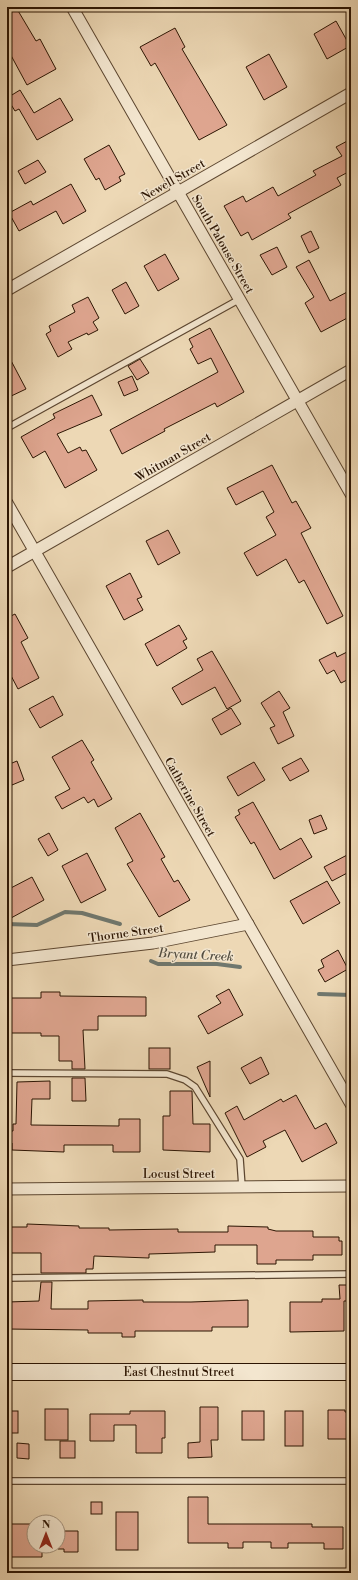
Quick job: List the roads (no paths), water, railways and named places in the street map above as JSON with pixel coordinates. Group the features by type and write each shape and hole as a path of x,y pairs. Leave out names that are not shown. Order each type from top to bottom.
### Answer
{"main road":[{"name":"East Chestnut Street","path":"7,1372 351,1372"}],"street":[{"name":"South Palouse Street","path":"72,7 351,494"},
{"name":"Newell Street","path":"7,290 351,93"},
{"name":"Whitman Street","path":"7,567 351,370"},
{"name":"Catherine Street","path":"7,502 351,1104"},
{"name":"Thorne Street","path":"7,960 153,943 248,924"},
{"name":"Locust Street","path":"7,1189 351,1186"}],"lane":[{"path":"7,428 240,299"},
{"path":"7,1073 167,1074 185,1080 195,1087 240,1159 242,1187"},
{"path":"7,1278 351,1274"},
{"path":"7,1481 351,1481"}],"waterway":[{"name":"Bryant Creek","path":"7,924 37,925 65,912 82,913 120,924"},
{"name":"Bryant Creek","path":"151,961 158,964 217,964 240,967"},
{"name":"Bryant Creek","path":"319,994 351,995"}]}
